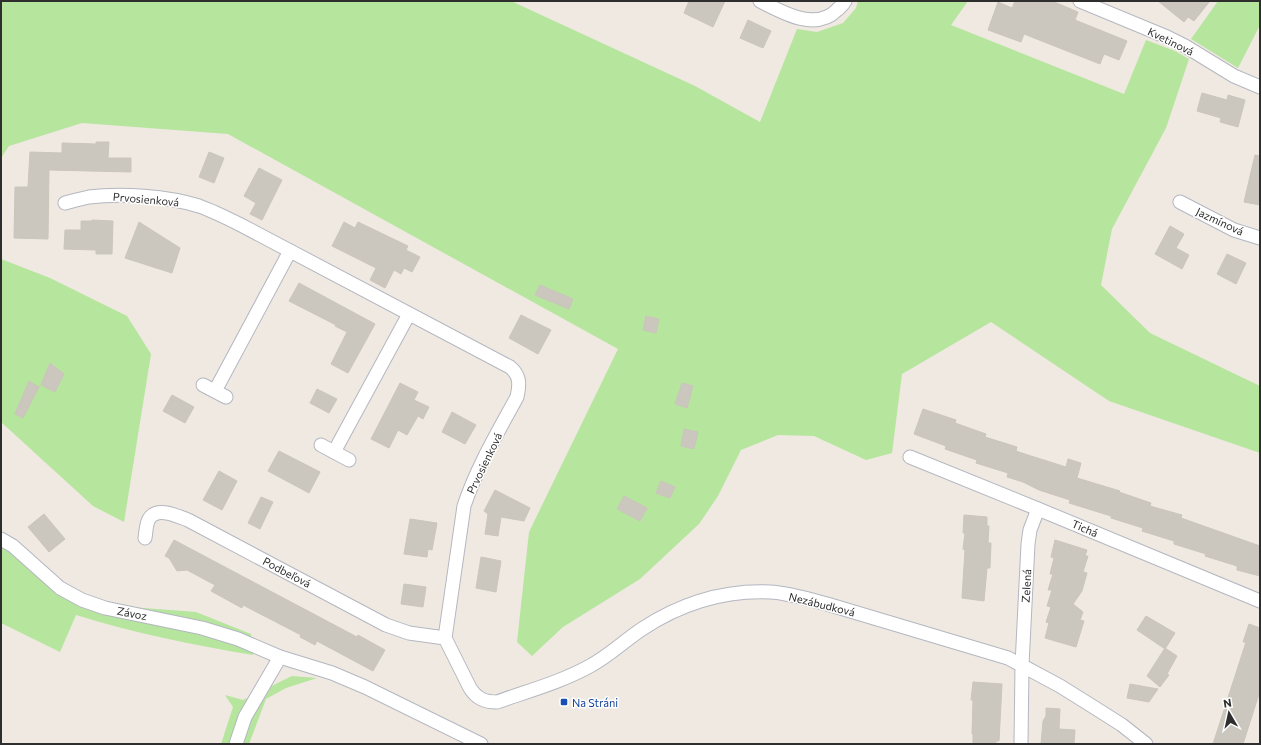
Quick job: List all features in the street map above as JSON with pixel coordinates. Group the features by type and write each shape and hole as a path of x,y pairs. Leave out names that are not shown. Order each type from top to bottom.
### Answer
{"street":[{"path":"760,1 798,18 816,20 832,15 845,1"},
{"name":"Kvetinová","path":"1080,1 1167,37 1185,46 1234,76 1260,87"},
{"name":"Prvosienková","path":"65,204 88,198 109,196 156,198 183,202 216,213 510,367 516,372 519,380 517,397 479,468 470,487 464,506 445,638"},
{"name":"Jazmínová","path":"1180,202 1234,230 1260,238"},
{"path":"203,385 221,394 290,251"},
{"path":"334,452 409,314"},
{"path":"321,445 349,460"},
{"name":"Tichá","path":"910,457 1260,601"},
{"name":"Zelená","path":"1022,744 1022,665 1028,544 1030,530 1038,509"},
{"name":"Podbeľová","path":"145,538 150,518 155,514 163,512 175,515 188,520 392,628 408,633 445,638"},
{"name":"Závoz","path":"1,540 13,546 60,588 82,600 105,608 202,628 238,639 280,657 332,673 358,684 481,744"},
{"name":"Nezábudková","path":"445,638 475,695 481,700 488,702 497,702 561,680 590,666 614,651 641,629 688,604 714,597 739,593 770,592 800,596 1008,658 1022,665"},
{"path":"236,744 245,717 280,657"},
{"path":"1022,665 1122,725 1146,744"}],"green space":[{"path":"1,1 511,1 695,86 760,122 797,29 817,32 843,23 856,8 858,1 968,1 951,25 1124,94 1146,40 1175,51 1189,59 1166,128 1112,229 1101,285 1150,333 1260,386 1260,453 1109,401 991,322 902,374 892,453 866,460 814,436 778,435 741,450 718,496 699,524 640,579 563,627 532,656 517,642 529,532 618,349 228,134 82,123 9,146 1,158"},
{"path":"1218,1 1260,1 1260,25 1238,68 1191,39"},
{"path":"1,259 50,278 127,316 151,354 124,522 93,506 1,422"},
{"path":"1,546 47,582 104,605 196,612 251,634 253,655 164,638 76,615 60,652 1,623"},
{"path":"292,676 317,678 286,688 266,699 249,744 221,744 233,707 225,695 243,700"}],"building":[{"path":"689,1 725,1 713,27 684,13"},
{"path":"1015,1 1052,1 1078,12 1075,20 1127,41 1119,60 1104,54 1100,64 1024,34 1021,42 988,30 998,2 1012,8"},
{"path":"1158,1 1210,1 1194,21 1188,17 1184,22"},
{"path":"748,20 771,31 763,48 740,38"},
{"path":"1202,93 1227,100 1228,95 1245,100 1238,127 1220,122 1221,118 1197,111"},
{"path":"96,142 109,142 108,158 131,158 131,172 49,170 48,239 14,238 15,187 28,187 30,152 62,153 62,143 96,144"},
{"path":"209,152 224,158 214,183 199,177"},
{"path":"1255,155 1260,156 1260,205 1244,202"},
{"path":"259,168 282,180 262,220 250,214 256,203 244,196"},
{"path":"81,221 113,221 112,254 96,254 96,250 64,249 65,230 81,230"},
{"path":"139,222 180,248 172,273 125,258"},
{"path":"344,222 355,228 358,222 408,246 406,250 420,257 412,272 404,268 401,274 394,270 385,288 370,280 376,268 332,246"},
{"path":"1170,226 1184,234 1176,248 1189,255 1182,269 1155,254"},
{"path":"1227,254 1246,263 1236,284 1217,274"},
{"path":"299,283 375,324 348,373 331,364 347,332 289,301"},
{"path":"540,285 573,299 569,309 535,295"},
{"path":"521,315 551,330 538,354 509,338"},
{"path":"646,316 659,319 656,333 643,330"},
{"path":"50,363 64,374 55,392 41,385"},
{"path":"29,381 39,387 23,418 15,414"},
{"path":"400,383 418,392 414,400 429,407 423,419 418,416 407,435 398,430 389,448 371,439"},
{"path":"682,383 693,386 687,408 675,404"},
{"path":"317,389 337,399 329,413 310,403"},
{"path":"172,395 194,407 185,423 163,411"},
{"path":"923,409 956,420 955,423 986,434 985,437 1017,447 1016,451 1066,467 1068,459 1081,463 1077,478 1120,491 1119,492 1151,503 1150,506 1182,515 1181,518 1260,546 1260,576 1237,570 1237,566 1174,544 1174,541 1142,531 1143,528 1069,503 1070,500 1039,490 1023,482 1007,477 1008,473 976,463 977,460 945,449 946,446 914,434"},
{"path":"452,412 476,425 465,444 442,432"},
{"path":"684,429 698,432 694,449 681,446"},
{"path":"279,451 320,472 309,493 268,471"},
{"path":"219,471 237,481 222,510 203,500"},
{"path":"661,481 675,487 670,498 656,493"},
{"path":"495,490 530,508 524,521 501,517 498,536 485,534 488,514 484,511"},
{"path":"624,496 647,508 640,521 617,509"},
{"path":"261,497 273,502 260,529 248,523"},
{"path":"44,514 65,539 49,552 28,527"},
{"path":"964,515 987,517 987,526 989,526 988,543 991,543 990,568 987,568 984,601 962,598 965,550 963,549 965,533 963,533"},
{"path":"410,519 437,523 432,550 428,549 427,557 404,554"},
{"path":"174,540 357,637 358,635 385,650 373,671 317,641 315,645 300,637 301,635 243,605 242,608 211,591 215,585 187,570 177,571 169,558 165,556"},
{"path":"1055,540 1087,550 1085,556 1088,556 1083,572 1087,573 1082,591 1073,604 1083,612 1080,620 1084,621 1076,647 1045,638 1049,623 1046,622 1051,607 1047,606 1052,590 1048,590 1053,574 1050,574 1054,558 1051,557"},
{"path":"481,557 501,561 496,592 476,588"},
{"path":"404,584 426,587 423,607 401,604"},
{"path":"1146,616 1175,633 1165,649 1137,630"},
{"path":"1249,624 1260,628 1260,691 1243,744 1213,744 1246,642 1243,642"},
{"path":"1165,648 1177,656 1167,674 1169,675 1160,687 1147,676"},
{"path":"973,682 1002,684 999,741 996,741 996,744 973,744 973,700 971,700"},
{"path":"1130,684 1158,689 1149,702 1127,698"},
{"path":"1046,708 1060,709 1059,729 1075,730 1074,744 1041,744"}],"place":[{"name":"Na Stráni","path":"564,702"}]}
